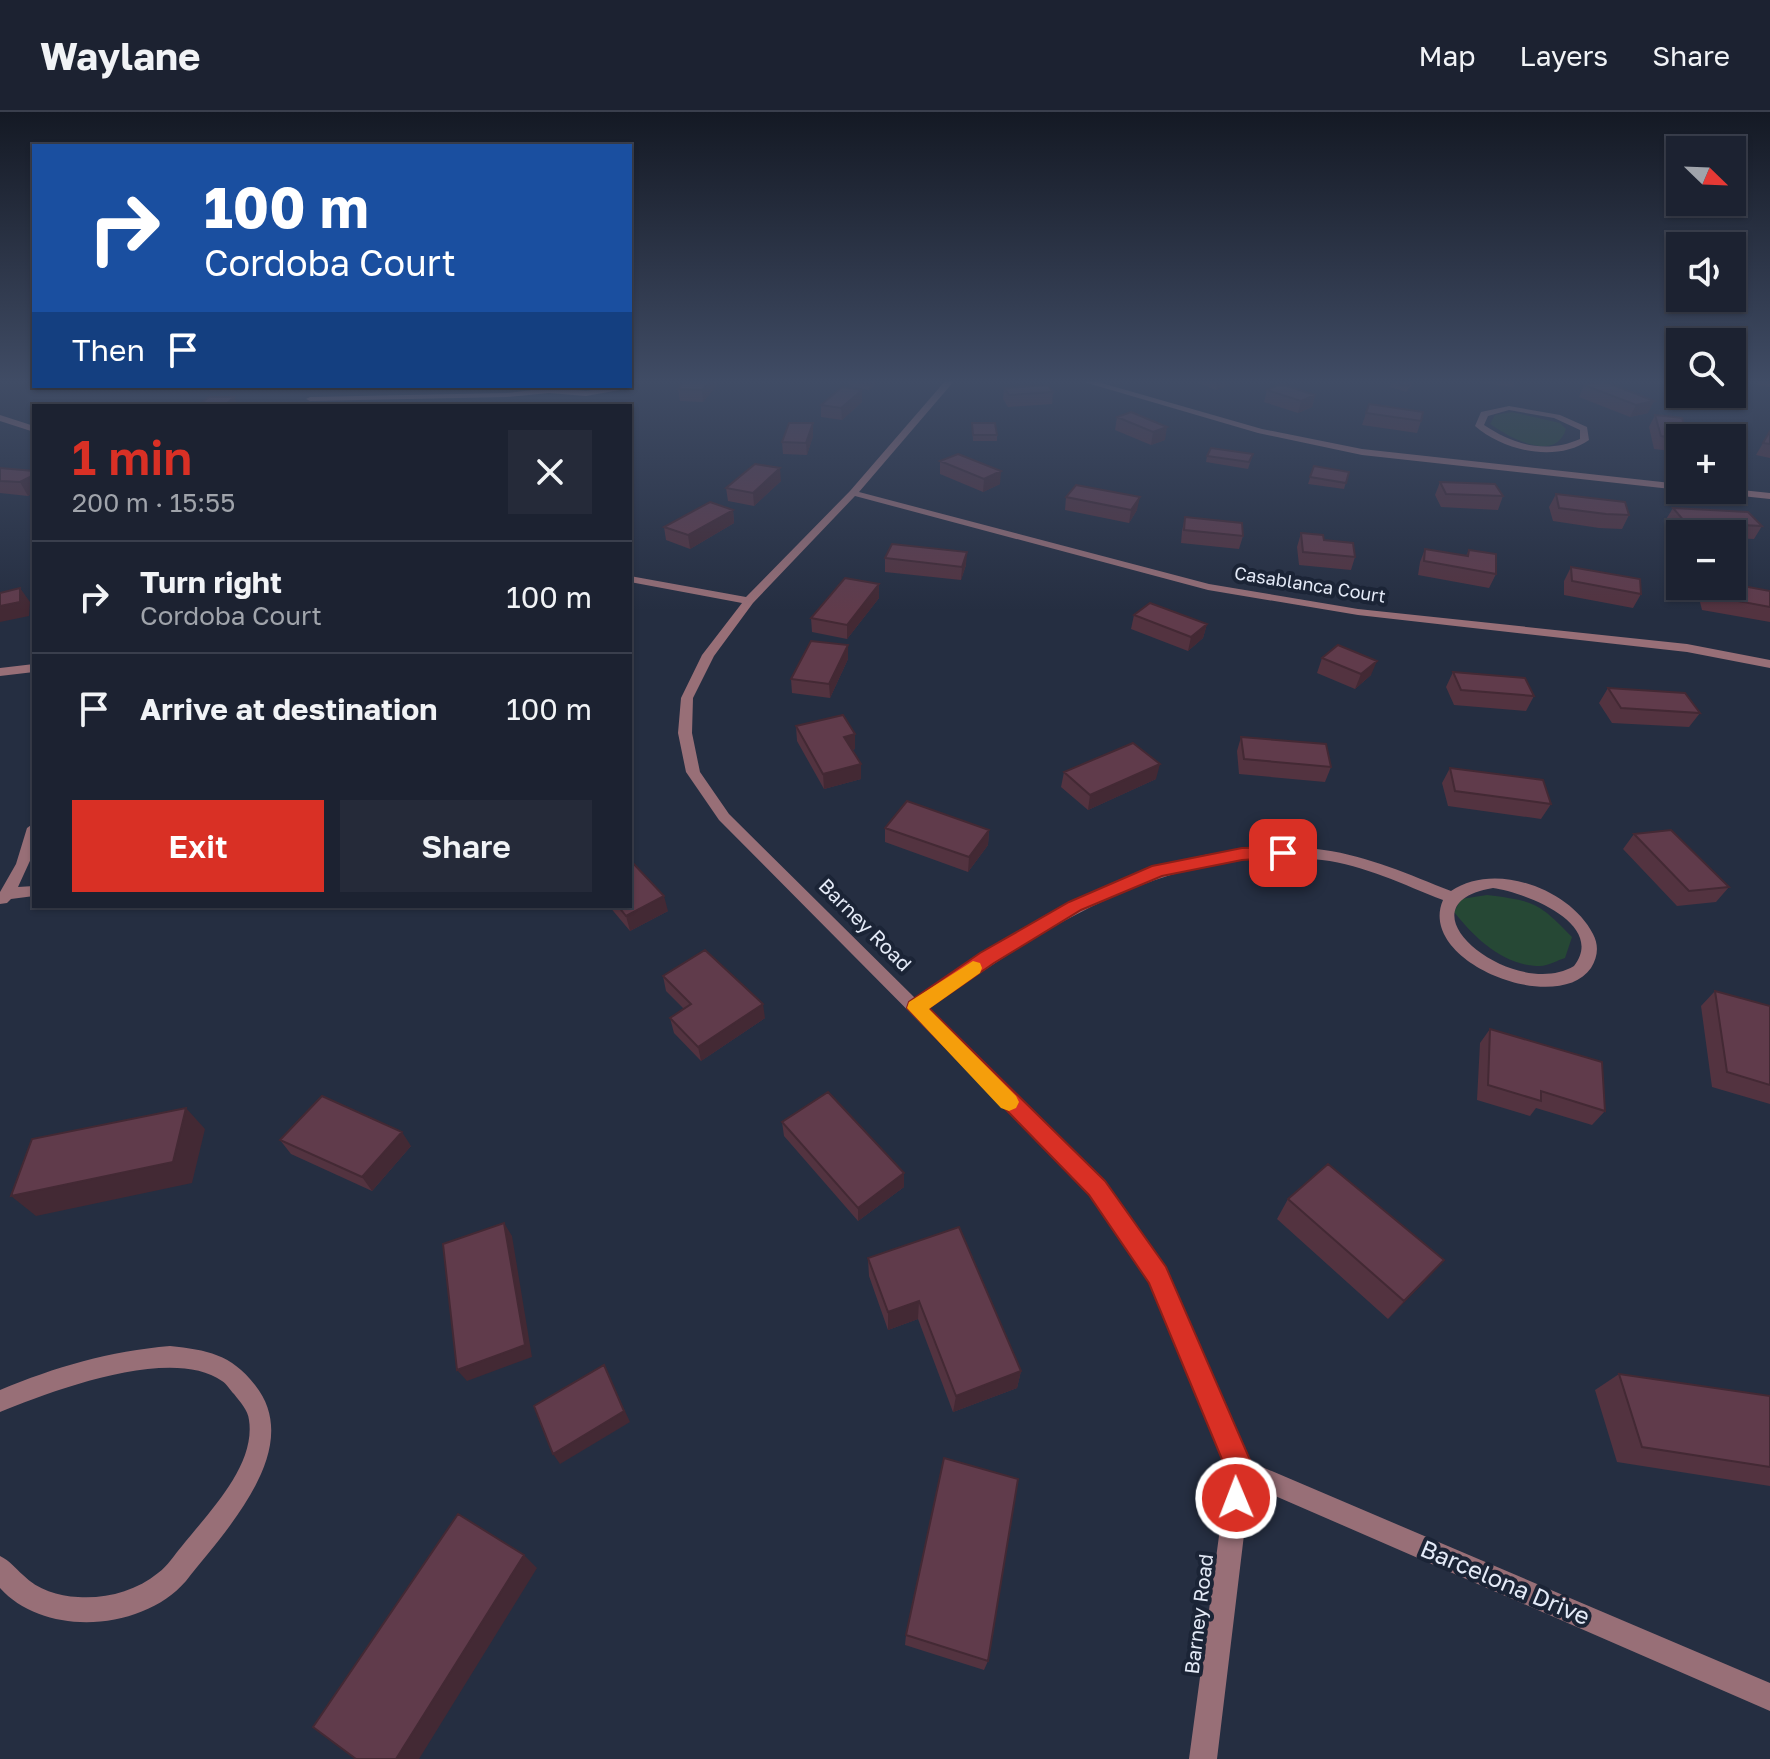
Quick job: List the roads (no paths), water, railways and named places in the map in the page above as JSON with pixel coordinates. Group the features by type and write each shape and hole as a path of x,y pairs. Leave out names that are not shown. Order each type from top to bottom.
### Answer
{"street":[{"name":"Barney Road","path":"884,457 749,601 708,655 687,698 685,733 693,772 724,817 1097,1188 1158,1275 1240,1469 1203,1759"},
{"path":"1404,457 1666,486"},
{"path":"1527,471 1533,457"},
{"name":"Casablanca Court","path":"853,493 1208,587 1358,612 1687,648 1770,664"},
{"path":"1746,493 1770,496"},
{"path":"632,579 749,601"},
{"path":"0,672 32,668"},
{"path":"3,897 23,864 32,835"},
{"path":"916,1008 987,958 1075,906 1158,870 1242,854 1324,855 1376,869 1451,897"},
{"path":"1493,883 1513,885 1543,896 1569,912 1581,926 1589,940 1591,954 1587,965 1576,975 1541,981 1499,971 1471,954 1451,934 1445,907 1451,897 1461,889 1493,883"},
{"path":"3,897 32,891"},
{"path":"0,1401 30,1388 144,1357 191,1356 224,1366 245,1385 262,1421 249,1476 224,1516 168,1582 122,1605 89,1613 33,1599 0,1569"},
{"name":"Barcelona Drive","path":"1240,1469 1770,1697"}]}
